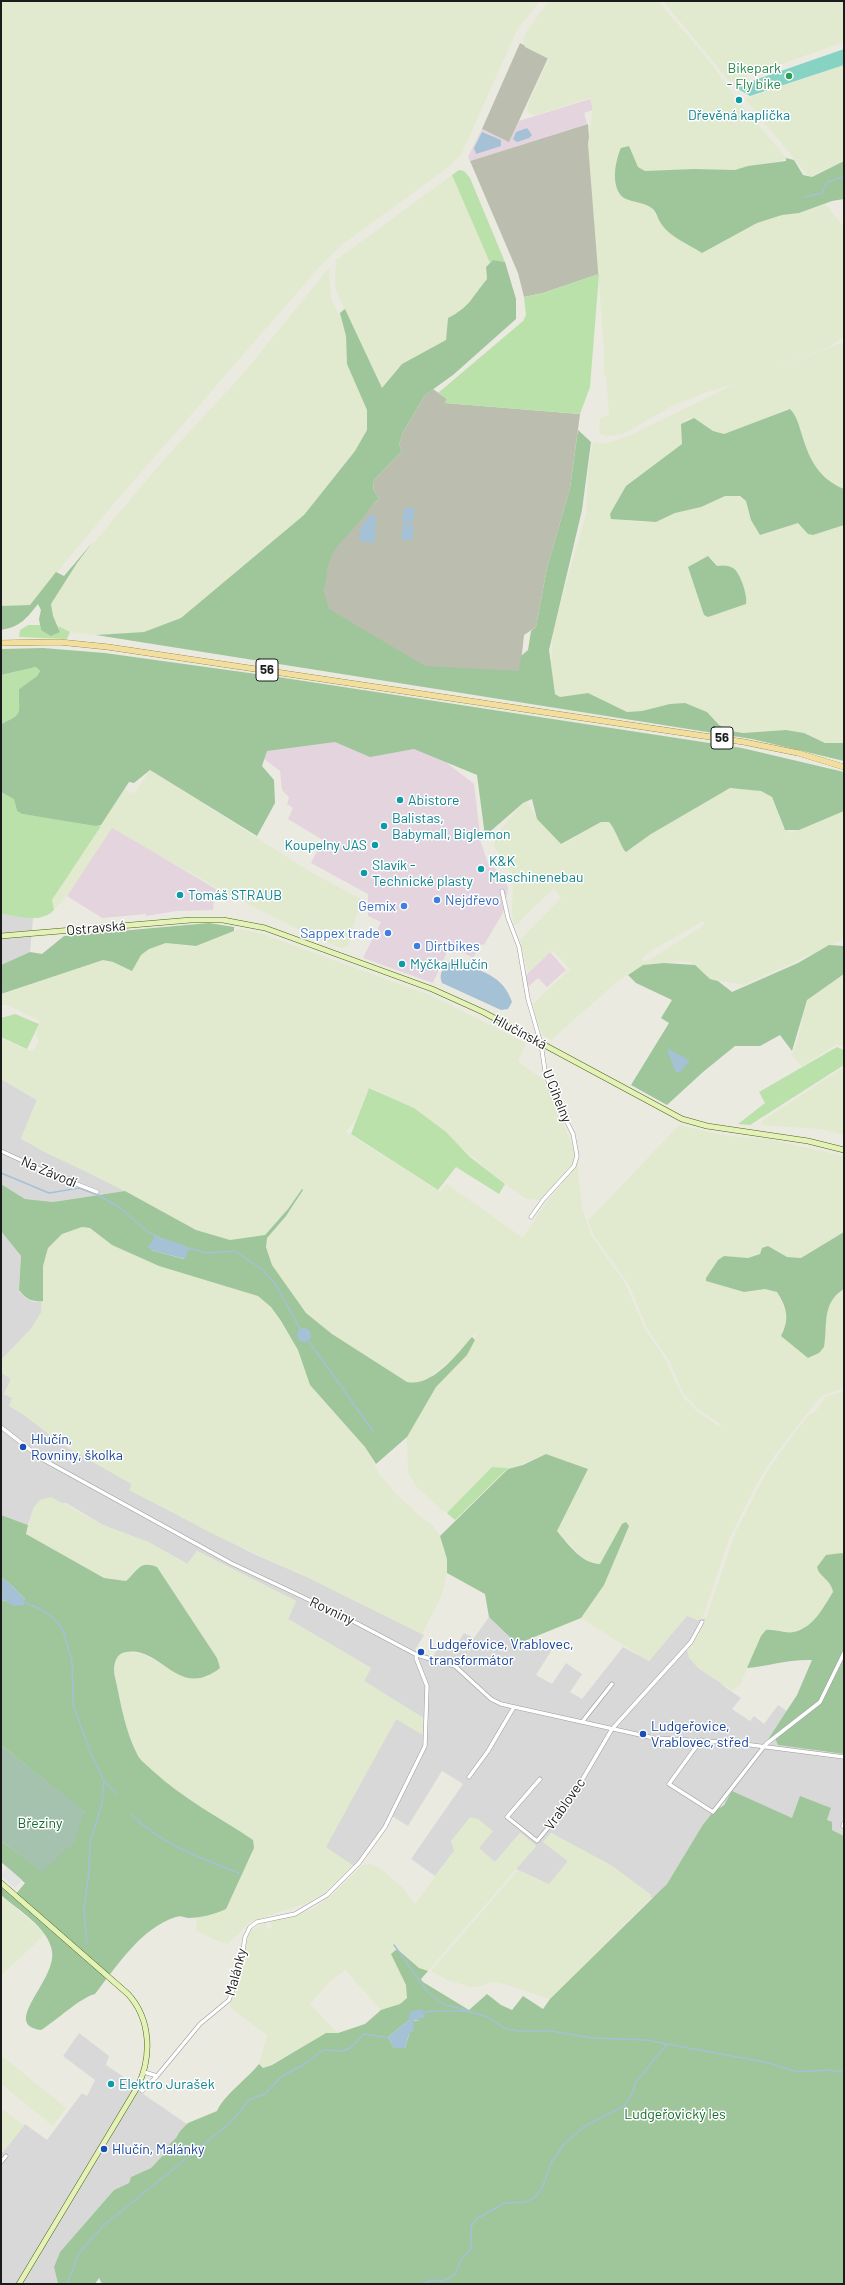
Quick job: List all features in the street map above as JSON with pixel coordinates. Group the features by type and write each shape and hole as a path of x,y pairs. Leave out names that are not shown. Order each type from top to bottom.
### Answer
{"main road":[{"name":"56","path":"1,643 59,642 108,647 597,719 766,746 844,767"}],"street":[{"name":"U Cihelny","path":"502,891 508,918 519,947 528,999 541,1044 548,1080 573,1134 577,1156 574,1166 543,1200 530,1217"},
{"name":"Hlučínská","path":"191,920 236,922 275,931 449,996 690,1122 796,1139 844,1150"},
{"name":"Ostravská","path":"1,936 191,920"},
{"name":"Na Závodí","path":"1,1151 51,1174 97,1192"},
{"name":"Rovniny","path":"1,1427 42,1459 136,1512 260,1578 345,1617 417,1655"},
{"name":"Vrablovec","path":"540,1778 507,1817 537,1841 568,1804 612,1729 691,1642 702,1622"},
{"path":"702,1740 669,1784 713,1812 764,1747 820,1702 844,1653"},
{"path":"417,1655 454,1666 491,1699 514,1707 654,1738 702,1740 844,1757"},
{"name":"Malánky","path":"157,2076 200,2024 229,2000 240,1970 245,1937 250,1927 257,1922 295,1914 320,1901 331,1892 366,1855 400,1800 425,1746 427,1686 416,1658 417,1655"},
{"path":"582,1722 612,1684"},
{"path":"469,1777 488,1751 514,1707"},
{"path":"1,1883 116,1982 136,2004 144,2021 148,2049 144,2072 132,2098 18,2284"},
{"path":"142,2091 157,2076 144,2072"},
{"path":"1,2162 6,2156"}],"shaded area":[{"path":"1,1 540,1 517,30 461,155 447,168 343,244 320,266 111,507 30,605 1,607"},
{"path":"549,1 658,1 711,63 734,96 734,101 740,103 787,159 735,170 694,169 645,171 638,167 629,146 621,195 651,207 662,226 676,237 702,253 757,223 782,215 799,213 825,204 844,227 844,337 829,347 751,378 844,342 844,489 828,481 816,468 810,459 795,417 788,409 724,434 713,431 691,418 685,420 681,429 682,444 626,486 628,521 660,521 675,513 694,508 725,496 735,495 746,501 755,527 760,535 798,523 808,534 813,535 844,525 844,743 825,743 804,733 786,730 743,733 730,731 719,725 707,712 685,703 670,704 642,711 627,712 585,693 560,697 553,691 551,665 553,630 586,514 588,472 593,442 604,444 629,436 735,384 704,393 672,406 623,434 608,436 599,434 600,419 609,414 606,375 604,375 604,347 588,144 593,108 590,98 536,115 529,113 527,109 529,102 549,59 525,47 523,39 531,25","holes":["711,558 717,566 724,565 746,604 707,616 688,568"]},
{"path":"663,1 844,1 844,42 730,82"},
{"path":"520,43 548,58 509,142 482,129"},
{"name":"Bikepark - Fly bike","path":"844,49 844,65 750,96 735,87"},
{"path":"844,65 844,161 809,177 745,99"},
{"path":"590,99 593,110 584,113 587,124 470,161 468,157 482,129 509,141 519,121"},
{"path":"588,124 599,274 543,293 524,297 518,273 470,161"},
{"path":"527,128 532,135 529,138 517,142 513,139 516,132"},
{"path":"482,132 501,140 501,146 476,154 474,148"},
{"path":"452,175 490,263 485,270 487,279 479,288 476,296 462,311 448,318 446,340 402,364 382,388 345,309 341,313 346,336 347,364 367,410 367,430 355,451 304,515 181,618 144,632 96,635 70,632 58,626 53,616 51,604 77,563 167,456 243,374 329,268 331,298 338,314 344,308 335,288 336,260"},
{"path":"433,389 447,399 445,403 580,414 570,488 547,568 536,627 524,635 519,682 358,676 305,556 379,499 373,489 374,480 402,451 399,445 403,432 425,395"},
{"path":"404,507 415,509 413,523 402,523"},
{"path":"370,515 376,516 375,543 359,541 360,528"},
{"path":"403,524 414,526 412,541 401,539"},
{"path":"406,731 474,784 481,843 488,863 504,876 508,888 504,911 484,945 482,944 473,958 450,945 433,983 363,958 381,922 368,916 368,894 311,863 323,840 288,819 293,808 287,804 289,797 282,790 280,771 246,745"},
{"path":"150,770 309,871 361,899 348,946 342,948 316,938 224,892 112,828 67,896 54,910 52,900 125,789 134,794"},
{"path":"740,787 761,791 772,797 783,827 790,833 844,811 844,939 744,985 710,979 691,962 680,961 643,965 619,980 551,1040 544,1037 536,1019 533,1004 570,969 552,950 528,972 520,940 561,898 554,888 515,926 512,915 513,875 494,846 494,839 499,831 523,803 527,802 537,819 562,845 601,822 609,822 614,827 623,849 633,848 651,834 721,792","holes":["703,921 705,924 649,960 644,961 642,959 651,951"]},
{"path":"112,827 219,891 214,898 213,910 176,911 146,916 146,914 102,918 67,896"},
{"path":"1,914 33,918 30,952 1,965"},
{"path":"241,929 262,934 432,996 526,1043 518,1062 543,1079 575,1153 572,1164 540,1200 526,1199 494,1175 416,1109 372,1088 369,1088 356,1119 346,1132 440,1192 447,1184 523,1238 540,1211 577,1164 582,1208 592,1237 625,1283 645,1329 664,1357 683,1397 699,1413 720,1427 721,1424 700,1411 683,1393 670,1362 647,1328 629,1285 594,1236 588,1221 679,1125 726,1136 767,1139 844,1156 844,1232 801,1258 787,1257 768,1246 760,1254 748,1258 724,1256 706,1278 706,1281 744,1292 765,1289 777,1292 787,1315 785,1328 808,1357 819,1353 825,1341 827,1310 831,1301 844,1289 844,1388 824,1395 817,1401 774,1456 757,1483 729,1539 702,1619 697,1620 687,1616 649,1661 581,1618 604,1585 622,1524 600,1564 592,1564 581,1556 557,1531 588,1469 546,1454 510,1469 492,1467 448,1513 442,1510 417,1487 408,1473 407,1437 436,1387 467,1355 479,1329 455,1356 430,1378 413,1383 407,1382 332,1334 306,1313 272,1265 266,1247 267,1238 295,1204 302,1189 288,1209 264,1235 230,1240 196,1230 104,1180 42,1151 21,1138 37,1100 1,1079 1,1038 30,1051 34,1050 39,1041 36,1036 40,1021 8,1005 1,1005 1,995 103,960 113,962 132,971 141,955 149,949 167,943 194,947"},
{"path":"550,952 566,970 547,987 538,978 528,987 526,975"},
{"path":"451,961 458,961 497,980 508,993 512,1002 508,1009 501,1010 442,983 441,973"},
{"path":"844,975 844,1047 837,1044 802,1066 792,1056 800,1031 804,1005 811,996"},
{"path":"669,1049 690,1061 680,1072 676,1073 667,1050"},
{"path":"844,1067 844,1135 820,1129 761,1125 762,1121"},
{"path":"1,1079 37,1100 21,1139 125,1191 53,1202 25,1199 1,1184"},
{"path":"82,1227 90,1228 112,1245 159,1266 246,1291 258,1296 271,1307 298,1350 310,1385 365,1447 380,1475 396,1494 432,1525 440,1536 447,1559 447,1573 441,1597 422,1634 307,1577 219,1537 129,1490 132,1484 63,1445 27,1417 9,1406 12,1398 4,1394 11,1379 1,1372 1,1360 31,1329 41,1313 43,1266 48,1248 62,1234"},
{"path":"1,1231 21,1256 19,1291 26,1298 34,1302 43,1301 41,1313 31,1329 1,1360"},
{"path":"155,1236 189,1248 185,1259 151,1250 148,1247"},
{"path":"301,1328 307,1328 311,1332 311,1338 307,1342 301,1342 297,1338 297,1332"},
{"path":"1,1372 11,1379 4,1394 13,1398 9,1405 63,1445 132,1484 130,1490 254,1554 307,1577 424,1635 415,1650 433,1657 442,1641 455,1648 464,1633 474,1638 489,1617 517,1644 553,1648 536,1675 552,1684 566,1663 582,1674 570,1692 582,1699 623,1647 649,1661 687,1615 697,1620 706,1618 687,1650 725,1687 741,1698 732,1709 750,1721 754,1716 764,1724 778,1705 787,1711 766,1742 774,1736 778,1745 844,1754 844,1836 832,1830 827,1820 831,1808 792,1819 772,1809 725,1802 702,1826 667,1884 656,1897 651,1898 651,1895 612,1866 551,1833 543,1842 568,1861 549,1885 516,1869 536,1846 520,1833 495,1862 478,1848 493,1831 454,1851 435,1876 411,1859 463,1784 442,1771 408,1826 392,1816 357,1868 325,1847 396,1719 423,1718 364,1681 371,1668 288,1619 296,1601 197,1551 188,1564 148,1542 103,1525 66,1503 34,1507 28,1525 1,1515"},
{"path":"844,1391 844,1555 834,1554 824,1576 830,1581 833,1592 819,1615 805,1627 793,1632 771,1630 761,1636 740,1685 732,1690 699,1669 689,1658 687,1650 706,1618 736,1531 768,1470 793,1435 808,1416 816,1411 825,1397"},
{"path":"51,1497 103,1525 148,1542 187,1564 197,1551 296,1601 288,1619 371,1668 364,1681 424,1718 423,1735 396,1719 326,1847 353,1866 325,1893 307,1903 250,1922 228,1944 215,1940 196,1930 197,1916 218,1913 231,1899 244,1869 252,1856 253,1840 197,1806 168,1785 138,1757 127,1730 114,1671 116,1659 125,1652 143,1654 183,1677 209,1677 217,1658 157,1567 138,1568 126,1581 104,1578 26,1534 34,1507 40,1500"},
{"path":"1,1578 10,1584 25,1599 24,1605 14,1606 1,1599"},
{"path":"470,1817 478,1819 493,1831 479,1848 495,1862 521,1833 536,1846 428,1971 419,1968 397,1949 391,1954 406,1985 407,1998 400,2004 382,2011 345,1970 330,1981 310,2004 338,2033 326,2033 307,2046 263,2068 259,2064 267,2035 230,2007 230,2003 236,1992 248,1936 253,1929 266,1923 267,1929 272,1928 271,1922 275,1920 313,1909 333,1894 363,1865 370,1864 381,1869 402,1887 415,1904 454,1851 451,1841"},
{"path":"551,1833 612,1866 651,1895 651,1898 550,1999 504,1984 492,1982 479,1987 471,1987 447,1980 431,1971 518,1870 549,1884 568,1861 543,1842"},
{"path":"7,1867 22,1880 15,1888 1,1876"},
{"path":"1,1895 45,1934 1,1976"},
{"path":"422,2009 425,2017 413,2021 414,2030 409,2034 405,2048 394,2048 388,2037 409,2020 410,2012"},
{"path":"79,2033 109,2056 106,2065 134,2084 133,2087 187,2124 176,2138 163,2150 165,2153 151,2168 131,2177 129,2183 114,2190 60,2252 54,2267 58,2284 1,2284 1,2150 3,2152 25,2124 47,2140 82,2093 87,2096 95,2080 63,2056"},
{"path":"1,2055 66,2108 53,2126 1,2084"},
{"path":"1,2108 24,2126 3,2152 1,2150"}],"green space":[{"path":"629,146 638,167 645,171 694,169 735,170 748,166 786,161 786,158 794,160 803,175 812,177 844,161 844,199 832,201 799,213 782,215 757,223 702,253 670,233 661,223 653,209 646,205 624,198 620,194 615,181 617,160 621,148"},
{"path":"459,170 464,171 470,178 505,262 493,260 490,263 452,175"},
{"path":"493,260 505,262 516,299 516,319 453,375 425,395 403,432 399,445 402,451 374,480 373,489 379,499 335,550 329,562 326,582 323,589 329,609 425,666 519,671 521,656 528,650 531,631 536,627 547,568 570,488 578,430 591,442 582,510 549,650 555,694 560,697 588,693 627,712 642,711 670,704 685,703 707,712 719,725 730,731 743,733 786,730 804,733 825,743 844,743 844,761 752,739 96,635 144,632 181,618 304,515 355,451 367,430 367,410 347,364 346,336 340,313 345,309 382,388 402,364 446,340 448,318 466,306 474,296 487,279 486,267"},
{"path":"599,274 590,387 580,414 445,403 447,399 438,393 523,321 526,315 524,297 543,293"},
{"path":"790,409 796,418 808,452 816,467 828,480 844,489 844,525 813,535 808,534 798,523 760,535 751,520 746,501 740,496 725,496 701,507 675,513 656,522 611,519 610,514 626,486 682,444 681,424 694,418 713,431 724,434"},
{"path":"93,542 77,563 51,604 53,616 60,632 51,636 41,630 39,619 41,610 38,604 30,614 18,624 8,629 1,630 1,606 30,605 56,572 64,576"},
{"path":"708,556 717,566 723,565 736,570 743,584 746,604 708,617 704,615 688,567"},
{"path":"28,625 40,625 41,630 60,632 58,626 70,632 67,639 19,637 20,630"},
{"path":"43,648 105,653 278,677 742,748 844,772 844,811 799,830 785,830 772,797 761,791 730,788 651,834 626,852 609,822 601,822 561,844 537,819 532,799 523,803 485,836 477,775 414,749 370,757 335,742 267,751 262,766 274,780 275,803 257,836 150,770 134,783 129,782 101,825 96,826 22,814 17,811 14,799 1,792 1,724 17,715 19,712 19,689 37,676 40,671 36,667 1,675 1,649"},
{"path":"36,667 40,671 37,676 19,689 19,712 14,717 1,724 1,675"},
{"path":"1,792 14,798 17,811 22,814 101,826 52,900 54,910 43,917 29,918 1,914"},
{"path":"209,923 234,927 234,931 196,946 166,943 149,949 141,955 132,971 113,962 103,960 1,994 1,965 30,952 42,954 64,936"},
{"path":"829,945 844,946 844,974 807,1000 792,1051 780,1035 760,1046 735,1046 703,1072 667,1105 631,1085 669,1023 661,1018 672,1000 636,983 628,975 643,965 664,963 695,965 710,979 718,981 732,992 798,963"},
{"path":"15,1014 39,1024 27,1049 1,1037 1,1018"},
{"path":"837,1047 844,1050 844,1065 750,1125 738,1124 765,1103 759,1092"},
{"path":"369,1088 414,1108 446,1132 470,1157 505,1184 499,1194 456,1167 438,1190 351,1134"},
{"path":"1,1184 25,1199 53,1202 125,1191 196,1230 230,1240 265,1235 288,1209 302,1189 303,1190 286,1216 267,1238 266,1247 272,1265 306,1313 332,1334 407,1382 417,1382 435,1374 452,1360 472,1337 475,1340 467,1355 436,1387 407,1437 376,1464 365,1447 310,1385 298,1350 271,1307 258,1296 159,1266 112,1245 90,1228 82,1227 62,1234 48,1248 43,1266 43,1301 35,1301 24,1296 19,1290 21,1256 1,1231","holes":["155,1236 186,1247 184,1259 151,1250"]},
{"path":"844,1232 844,1289 832,1301 829,1308 824,1347 819,1353 808,1358 781,1336 786,1324 786,1314 783,1303 777,1292 765,1289 744,1292 706,1281 706,1278 718,1260 724,1256 748,1258 760,1254 762,1248 768,1246 787,1257 801,1258"},
{"path":"546,1454 588,1469 557,1531 581,1557 587,1561 600,1564 622,1524 626,1522 629,1526 604,1585 581,1618 517,1644 489,1617 485,1594 447,1573 447,1559 440,1536 508,1469 523,1465"},
{"path":"492,1467 508,1468 455,1520 447,1513"},
{"path":"1,1515 28,1525 26,1534 104,1578 126,1581 143,1565 157,1567 217,1658 220,1668 205,1676 193,1678 181,1676 150,1656 138,1652 126,1652 119,1655 115,1662 114,1673 130,1737 138,1756 153,1771 189,1799 253,1840 254,1848 226,1909 213,1914 198,1917 188,1918 178,1916 163,1922 131,1949 95,1994 76,2004 41,2030 30,2026 26,2020 28,2010 47,1975 51,1963 52,1951 45,1934 39,1927 1,1895 1,1883 15,1895 25,1883 1,1862 1,1841 42,1871 84,1812 1,1745 1,1599 4,1601 25,1599 10,1584 1,1578"},
{"path":"842,1553 844,1555 844,1754 778,1745 774,1736 765,1744 797,1695 812,1660 747,1668 761,1636 766,1630 794,1632 801,1630 807,1626 822,1610 833,1592 830,1584 820,1573 817,1567 826,1555"},
{"name":"Březiny","path":"1,1745 84,1811 75,1842 42,1872 1,1841"},
{"name":"Ludgeřovický les","path":"732,1791 792,1818 800,1796 831,1808 827,1820 832,1822 832,1830 844,1836 844,2284 102,2284 99,2278 95,2284 58,2284 54,2267 60,2252 114,2190 129,2183 131,2177 151,2168 165,2153 162,2151 176,2138 180,2131 188,2123 217,2111 230,2093 259,2064 263,2068 272,2065 326,2033 338,2033 365,2024 381,2010 400,2004 407,1998 406,1985 391,1954 397,1949 419,1968 428,1971 421,1979 423,1982 469,2010 487,1994 501,2005 512,2010 523,1996 543,2009 550,1999 667,1884 702,1826 713,1812 724,1805","holes":["409,2020 420,2020 413,2021 405,2048 394,2048 388,2037"]}],"waterway":[{"path":"805,197 822,193 827,182 844,177"},
{"path":"1,1173 49,1193 79,1188 98,1195 119,1207 148,1232 156,1236"},
{"path":"163,1239 184,1246"},
{"path":"188,1248 206,1253 235,1251 262,1269 277,1286 300,1329"},
{"path":"308,1340 373,1431"},
{"path":"24,1602 42,1610 57,1621 64,1633 72,1662 73,1705 90,1751 104,1781 116,1793"},
{"path":"87,1944 84,1909 89,1872 90,1843 102,1803 104,1781"},
{"path":"132,1815 156,1835 169,1843 182,1850 239,1873"},
{"path":"394,1945 428,1992 443,2004 466,2010"},
{"path":"423,2013 430,2011 467,2011 488,2017 504,2028 517,2031 551,2031 593,2038 646,2040 769,2063 798,2072 826,2070 844,2072"},
{"path":"67,2284 79,2253 103,2226 230,2123 250,2099 265,2094 282,2076 303,2065 323,2050 343,2051 350,2048 364,2034 389,2038"},
{"path":"424,2284 431,2280 443,2281 455,2275 461,2260 471,2249 471,2227 476,2219 505,2203 526,2202 536,2196 542,2188 551,2163 564,2144 585,2126 624,2106 630,2098 636,2082 667,2044"}],"place":[{"name":"Bikepark - Fly bike","path":"789,76"},
{"name":"Dřevěná kaplička","path":"739,100"},
{"name":"Abistore","path":"400,800"},
{"name":"Balistas, Babymall, Biglemon","path":"384,826"},
{"name":"Koupelny JAS","path":"375,845"},
{"name":"K&K Maschinenebau","path":"481,869"},
{"name":"Slavík - Technické plasty","path":"364,873"},
{"name":"Tomáš STRAUB","path":"180,895"},
{"name":"Nejdřevo","path":"437,900"},
{"name":"Gemix","path":"404,906"},
{"name":"Sappex trade","path":"388,933"},
{"name":"Dirtbikes","path":"417,946"},
{"name":"Myčka Hlučín","path":"402,964"},
{"name":"Hlučín, Rovniny, školka","path":"23,1447"},
{"name":"Ludgeřovice, Vrablovec, transformátor","path":"421,1652"},
{"name":"Ludgeřovice, Vrablovec, střed","path":"643,1734"},
{"name":"Elektro Jurašek","path":"111,2084"},
{"name":"Hlučín, Malánky","path":"104,2149"}]}
